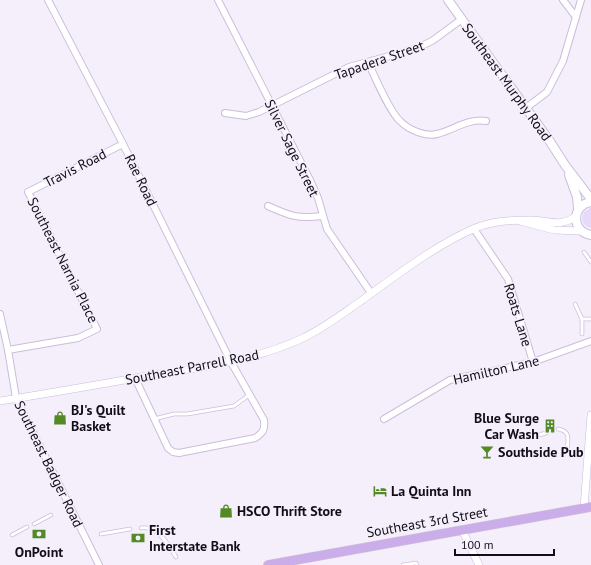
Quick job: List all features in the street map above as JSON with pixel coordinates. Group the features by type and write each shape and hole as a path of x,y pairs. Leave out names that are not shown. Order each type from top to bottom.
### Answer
{"main road":[{"name":"Southeast Murphy Road","path":"448,0 591,200"},
{"name":"Southeast Murphy Road","path":"565,165 575,191 578,208"},
{"path":"590,236 581,231 577,225 575,217 578,208 591,200"},
{"name":"Southeast 3rd Street","path":"268,565 588,508"}],"street":[{"name":"Rae Road","path":"48,0 123,144 231,362 264,420 264,428 262,434 255,438 179,453 173,452 168,448 154,419"},
{"name":"Silver Sage Street","path":"218,0 309,178 318,198 322,216 328,229 337,245 371,293"},
{"path":"563,0 576,17"},
{"path":"526,108 547,92 563,61 581,0"},
{"name":"Tapadera Street","path":"225,113 246,116 259,112 349,67 415,49 432,41 462,19"},
{"path":"368,62 393,111 400,121 411,129 424,134 436,134 471,121 486,121"},
{"name":"Travis Road","path":"28,192 123,144"},
{"name":"Southeast Narnia Place","path":"8,350 78,338 98,329 28,192"},
{"path":"268,206 290,216 305,218 322,216"},
{"name":"Southeast Parrell Road","path":"0,401 231,362 281,348 305,337 332,321 429,254 474,229 497,222 536,220 562,224 575,217"},
{"name":"Southeast Parrell Road","path":"518,221 554,230 581,231"},
{"name":"Roats Lane","path":"474,229 508,279 533,362"},
{"name":"Southeast Badger Road","path":"0,314 16,398 99,565"},
{"name":"Hamilton Lane","path":"384,419 450,380 533,362 591,341"},
{"path":"135,378 154,419"},
{"path":"588,508 591,415"},
{"path":"462,530 479,565"}],"lane":[{"path":"584,252 591,262"},
{"path":"575,304 582,319 582,334"},
{"path":"582,319 591,319"},
{"path":"154,419 174,414 187,414 234,406 249,395"},
{"path":"558,429 567,433 569,437 567,450"},
{"path":"539,435 546,433"},
{"path":"34,524 51,516"},
{"path":"12,535 27,527"},
{"path":"141,528 146,527 156,532 168,543 176,556"},
{"path":"101,534 130,529"},
{"path":"403,565 416,563 417,565"}],"shaded area":[{"path":"590,208 591,228 586,226 582,220 584,212"}],"place":[{"name":"BJ's Quilt Basket","path":"60,418"},
{"name":"Blue Surge Car Wash","path":"550,426"},
{"name":"Southside Pub","path":"487,452"},
{"name":"La Quinta Inn","path":"380,491"},
{"name":"HSCO Thrift Store","path":"226,511"},
{"name":"OnPoint","path":"39,534"},
{"name":"First Interstate Bank","path":"138,538"}]}
